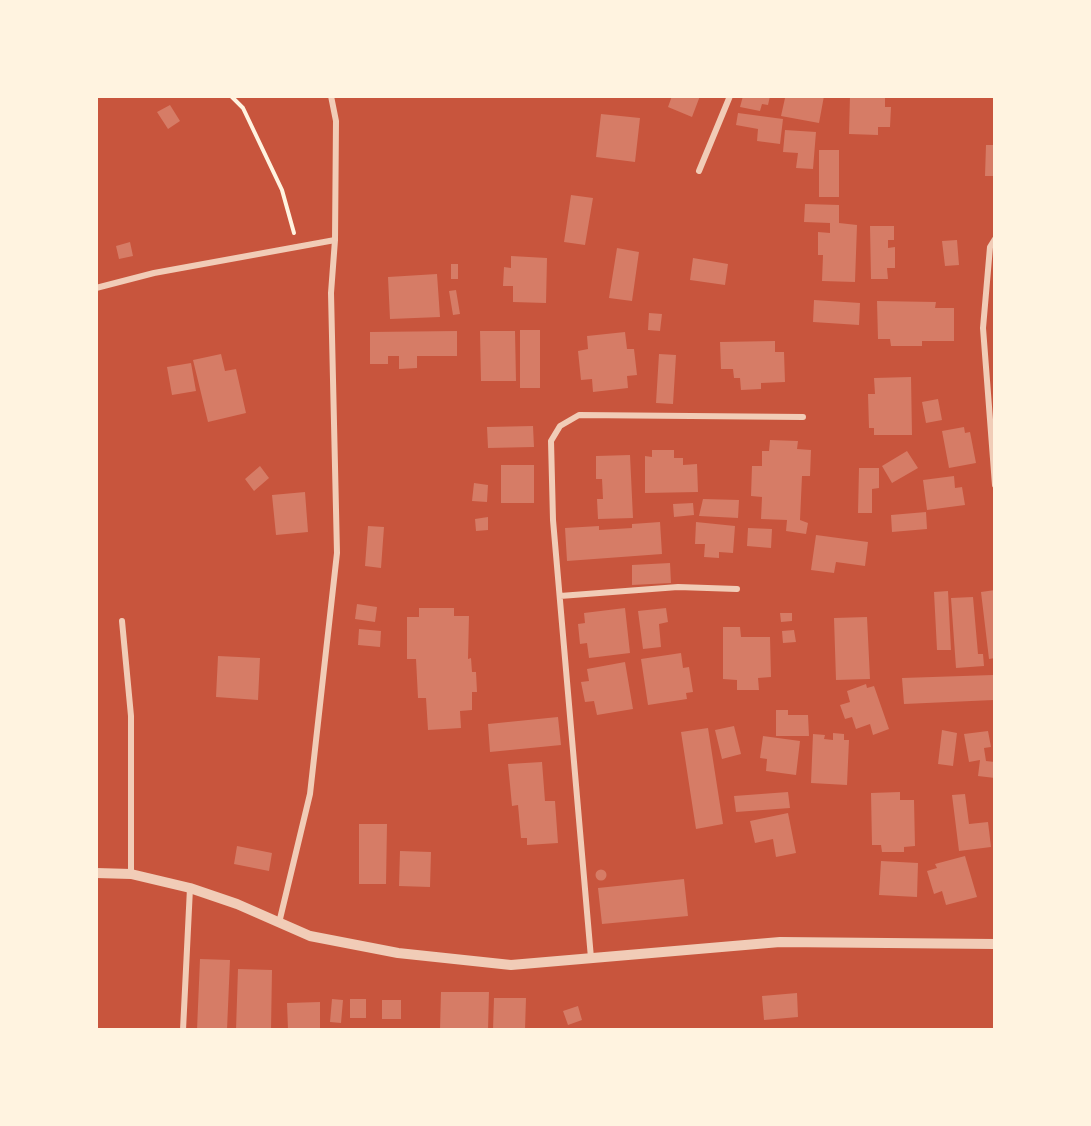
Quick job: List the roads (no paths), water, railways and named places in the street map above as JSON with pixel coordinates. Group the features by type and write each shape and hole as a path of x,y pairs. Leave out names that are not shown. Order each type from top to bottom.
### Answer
{"street":[{"path":"279,923 310,794 337,553 331,293 335,240 336,121 331,96"},
{"path":"699,171 730,96"},
{"path":"995,239 990,247 983,328 995,485"},
{"path":"96,288 154,273 335,240"},
{"path":"591,960 553,520 551,441 560,426 570,418 579,415 803,417"},
{"path":"560,596 678,587 737,589"},
{"path":"122,621 131,716 131,874"},
{"path":"96,873 131,874 190,888 237,904 310,936 398,953 511,964 591,960 711,946 780,942 995,944"},
{"path":"183,1030 190,888"}]}
